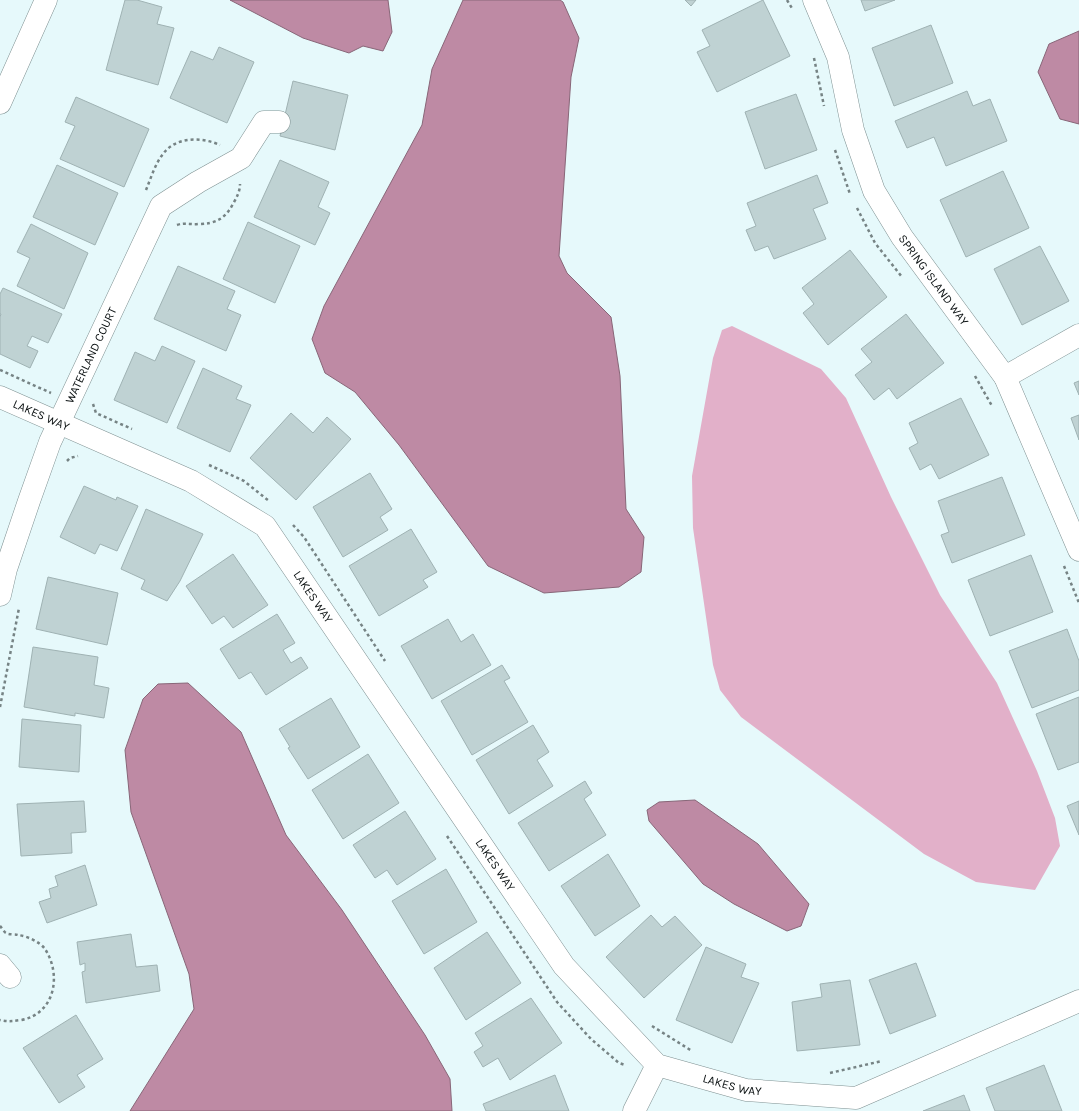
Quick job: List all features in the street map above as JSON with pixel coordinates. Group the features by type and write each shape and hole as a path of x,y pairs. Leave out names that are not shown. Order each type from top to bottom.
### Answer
{"street":[{"path":"0,103 46,0"},
{"name":"SPRING ISLAND WAY","path":"814,0 838,57 853,130 874,191 902,237 1006,377 1079,550"},
{"path":"236,161 241,158 264,122 278,122"},
{"name":"WATERLAND COURT","path":"10,599 6,569 28,501 58,423 161,206 198,182 236,161"},
{"path":"1006,377 1079,335"},
{"name":"LAKES WAY","path":"0,397 191,481 265,526 564,966 657,1065 746,1090 858,1105 1079,1001"},
{"path":"634,1111 657,1065"}],"path":[{"path":"144,194 163,153 176,143 188,139 200,140 216,143 227,148 236,161 241,174 240,189 228,214 216,222 198,224 184,223 173,226"},
{"path":"0,370 53,394 56,388"},
{"path":"91,400 96,413 138,432"},
{"path":"66,463 70,458 81,456"},
{"path":"208,464 244,481 272,503"},
{"path":"288,520 304,537 386,662"},
{"path":"0,708 10,599"},
{"path":"447,836 557,1002 592,1040 619,1063 632,1067"},
{"path":"648,1023 696,1053"},
{"path":"826,1073 888,1060"}],"shaded area":[{"path":"230,0 388,0 392,32 383,51 363,46 349,53 303,38"},
{"path":"463,0 560,0 563,2 579,38 571,77 559,256 567,273 611,317 620,376 626,509 644,537 641,572 619,587 544,593 488,566 399,445 355,392 325,373 312,339 324,306 422,125 432,69"},
{"path":"1079,31 1079,124 1060,119 1038,72 1049,44"},
{"path":"732,326 821,369 846,398 891,497 940,595 997,683 1037,771 1055,818 1060,846 1035,890 976,882 924,854 741,717 720,690 713,665 693,528 692,476 713,358 722,330"},
{"path":"188,683 241,732 286,835 342,910 425,1035 450,1079 452,1111 130,1111 194,1009 189,974 131,812 125,750 143,699 158,684"},
{"path":"695,800 758,844 809,904 801,926 787,931 734,904 703,884 649,821 647,810 659,802"}],"building":[{"path":"125,0 137,0 162,7 157,24 174,28 158,85 106,70"},
{"path":"685,0 696,0 691,6"},
{"path":"763,0 790,56 717,92 697,52 710,46 702,30"},
{"path":"861,0 895,0 865,11"},
{"path":"931,25 953,83 894,106 872,48"},
{"path":"219,47 254,62 227,123 170,98 191,51 213,60"},
{"path":"293,81 348,95 335,150 280,136"},
{"path":"967,91 973,106 990,99 1007,141 946,166 934,137 907,148 895,121"},
{"path":"796,94 817,150 765,169 745,112"},
{"path":"76,97 149,129 124,187 60,159 75,126 65,122"},
{"path":"280,160 329,182 318,207 330,213 315,245 254,217"},
{"path":"57,165 118,193 95,245 33,217"},
{"path":"1003,171 1029,228 966,257 940,200"},
{"path":"817,175 828,203 813,209 826,239 774,259 768,246 755,251 746,230 756,226 747,203"},
{"path":"248,222 300,246 275,303 223,279"},
{"path":"31,224 88,253 64,309 17,286 30,258 17,252"},
{"path":"1040,246 1069,301 1022,325 994,269"},
{"path":"850,250 887,297 828,345 803,313 814,304 802,288"},
{"path":"178,266 235,291 227,309 241,315 226,351 154,319"},
{"path":"3,288 62,314 48,343 32,336 27,346 38,351 30,368 0,354 0,294"},
{"path":"906,314 944,363 897,399 889,388 874,400 855,375 872,362 861,349"},
{"path":"162,346 195,361 167,423 114,400 135,352 155,361"},
{"path":"203,368 242,386 236,399 251,405 230,452 177,428"},
{"path":"1079,381 1079,395 1074,383"},
{"path":"961,398 989,455 939,479 931,464 920,470 909,448 918,443 909,423"},
{"path":"291,413 313,433 327,417 351,439 296,500 250,458"},
{"path":"1079,415 1079,440 1071,418"},
{"path":"370,473 392,509 380,517 388,530 343,557 313,507"},
{"path":"1002,477 1025,535 952,563 941,535 949,532 938,501"},
{"path":"84,486 116,500 117,497 138,506 117,551 100,544 95,554 60,537"},
{"path":"146,509 203,534 180,581 167,601 141,589 145,580 121,569"},
{"path":"411,529 437,572 423,580 428,587 379,616 349,566"},
{"path":"233,554 268,605 233,628 224,616 212,624 186,586"},
{"path":"1031,555 1053,612 990,636 968,580"},
{"path":"48,577 118,593 107,645 36,629"},
{"path":"277,614 295,643 283,650 291,663 301,657 308,668 266,695 251,672 239,679 220,649"},
{"path":"448,619 461,642 473,634 491,665 432,699 401,646"},
{"path":"1067,629 1079,661 1079,690 1032,708 1009,651"},
{"path":"33,647 98,657 94,685 109,688 104,718 75,713 75,716 24,707"},
{"path":"502,665 510,678 504,681 528,722 472,755 441,701"},
{"path":"1079,697 1079,762 1058,770 1036,714"},
{"path":"331,698 360,747 308,779 288,748 290,747 279,729"},
{"path":"22,719 81,725 79,772 19,767"},
{"path":"533,725 549,752 537,760 553,786 509,814 476,760"},
{"path":"368,754 399,803 343,839 312,790"},
{"path":"585,781 592,793 584,799 606,835 549,871 518,823"},
{"path":"84,801 86,832 71,833 72,853 21,856 17,804"},
{"path":"1079,801 1079,835 1067,806"},
{"path":"405,811 436,859 397,885 387,870 375,878 353,845"},
{"path":"608,854 640,906 595,936 561,886"},
{"path":"85,865 97,905 47,923 39,902 51,898 49,889 58,886 55,876"},
{"path":"446,869 477,922 424,954 392,901"},
{"path":"651,915 662,927 675,916 702,945 644,998 606,957"},
{"path":"487,932 521,983 466,1020 434,968"},
{"path":"131,934 136,967 157,965 160,991 86,1003 82,972 85,971 85,963 80,965 77,942"},
{"path":"706,947 746,964 741,977 759,983 732,1043 676,1020"},
{"path":"916,963 936,1016 890,1034 869,980"},
{"path":"850,980 860,1045 797,1051 792,1002 822,997 820,984"},
{"path":"531,998 562,1043 510,1080 498,1058 483,1067 474,1052 483,1046 475,1033"},
{"path":"76,1015 103,1059 77,1075 85,1087 59,1103 23,1048"},
{"path":"1044,1065 1062,1111 995,1111 986,1088"},
{"path":"555,1075 569,1111 486,1111 483,1104"},
{"path":"964,1095 970,1111 923,1111"}]}
